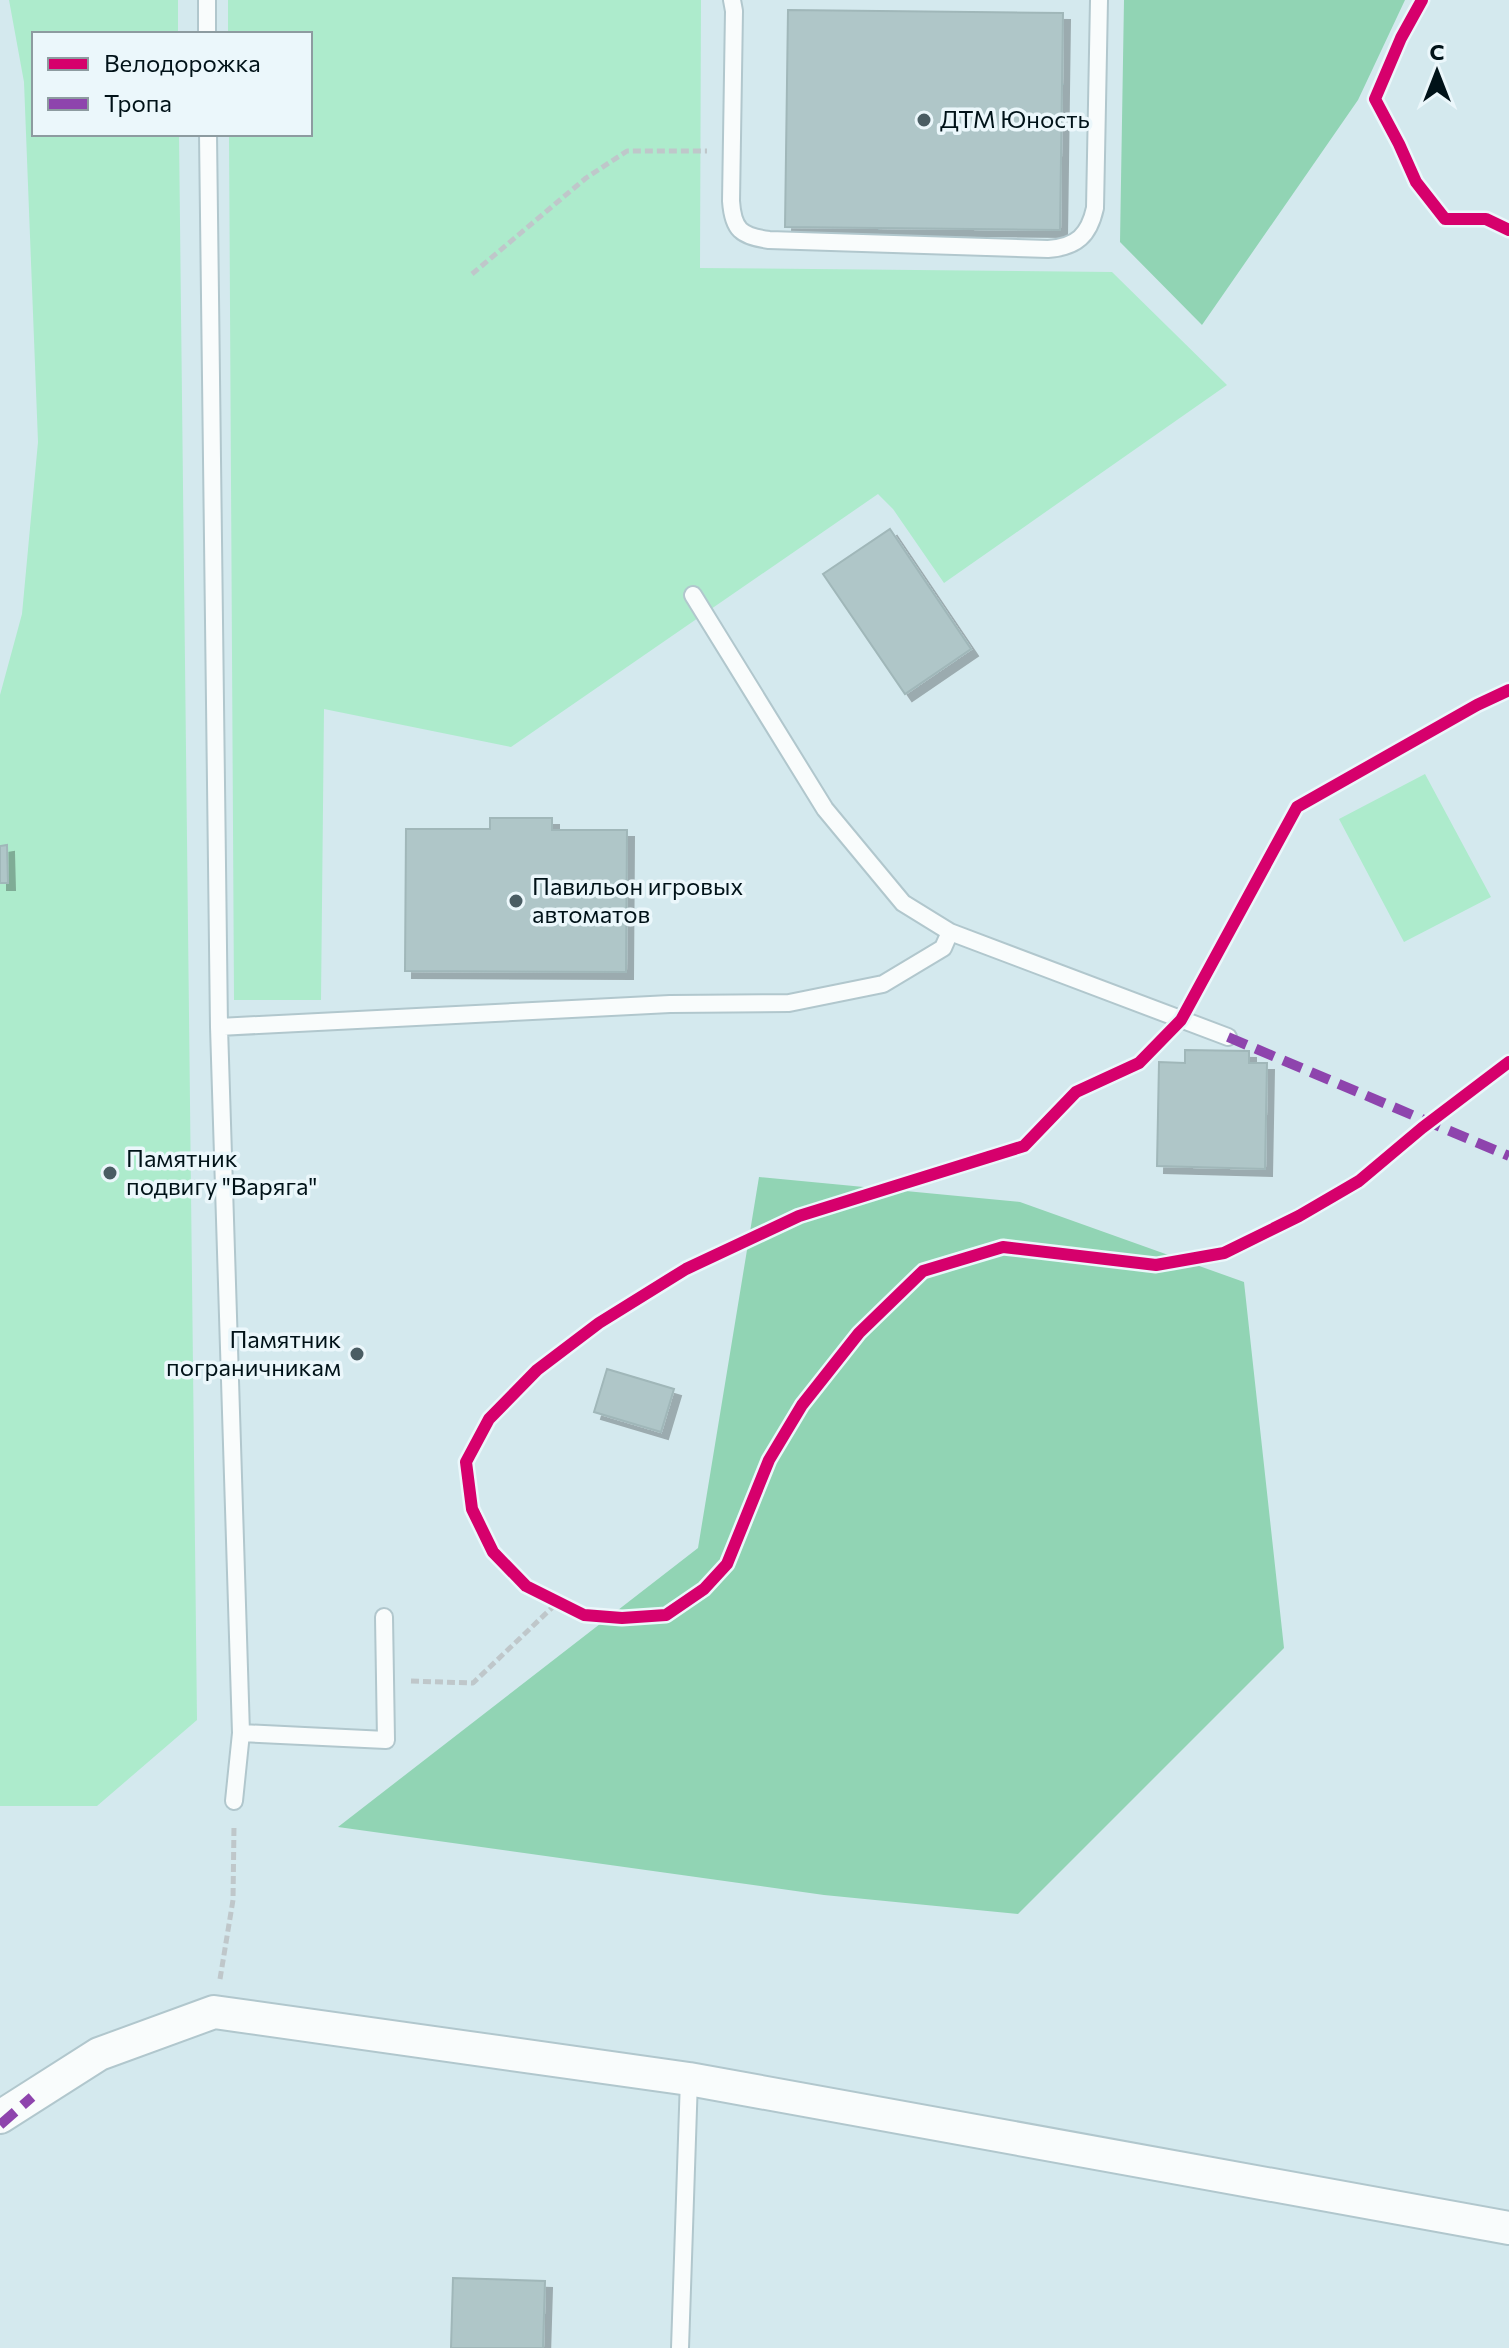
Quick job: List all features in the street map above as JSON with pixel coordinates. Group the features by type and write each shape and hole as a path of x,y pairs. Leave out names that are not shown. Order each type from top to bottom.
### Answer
{"street":[{"path":"0,2117 99,2054 214,2012 689,2079 1509,2228"}],"lane":[{"path":"207,0 207,32"},
{"path":"732,0 732,215 735,225 743,234 754,238 1048,249 1074,244 1084,237 1092,225 1095,208 1099,0"},
{"path":"208,136 219,1027 241,1733 234,1801"},
{"path":"693,595 825,809 903,903 950,932 1228,1037"},
{"path":"219,1027 670,1004 789,1003 883,984 943,948 950,932"},
{"path":"241,1733 386,1740 384,1617"},
{"path":"680,2348 689,2079"}],"path":[{"path":"472,274 586,178 627,151 732,151"},
{"path":"385,1680 473,1683 553,1599 571,1608"},
{"path":"214,2012 233,1900 234,1801"}],"green space":[{"path":"9,0 178,0 178,32 32,32 32,136 179,136 197,1720 97,1806 0,1806 0,695 22,614 38,442 24,82"},
{"path":"228,0 701,0 700,268 1112,272 1227,385 944,583 893,509 878,494 511,747 324,709 321,1000 234,1000 229,136 312,136 312,32 228,32"},
{"path":"1124,0 1405,0 1358,100 1202,325 1120,242"},
{"path":"1425,774 1491,897 1404,942 1339,819"},
{"path":"759,1177 1020,1202 1244,1282 1284,1648 1018,1914 824,1895 338,1827 698,1548"}],"building":[{"name":"ДТМ Юность","path":"788,10 1063,13 1060,230 785,227"},
{"path":"890,529 971,649 905,694 823,574"},
{"name":"Павильон игровых автоматов","path":"490,818 552,818 552,830 627,830 626,972 405,971 406,829 490,829"},
{"path":"7,845 8,883 0,883 0,846"},
{"path":"1185,1050 1249,1051 1249,1063 1267,1063 1265,1169 1157,1166 1159,1062 1185,1063"},
{"path":"607,1369 674,1389 661,1432 594,1412"},
{"path":"453,2278 545,2281 543,2348 451,2348"}],"marked path":[{"path":"1228,1037 1509,1156"},
{"path":"0,2125 32,2097"}],"cycle path":[{"path":"1422,0 1401,38 1375,99 1416,182 1445,219 1486,219 1509,230"},
{"path":"1509,690 1297,807 1181,1020 1139,1063 1076,1092 1024,1146 799,1216 686,1269 599,1323 537,1370 489,1419 466,1462 472,1509 493,1552 526,1586 584,1615 622,1618 666,1615 704,1589 727,1564 769,1460 802,1405 859,1333 923,1271 1003,1247 1156,1265 1224,1253 1299,1216 1359,1181 1509,1062"}],"place":[{"name":"ДТМ Юность","path":"924,120"},
{"name":"Павильон игровых автоматов","path":"516,901"},
{"name":"Памятник подвигу \"Варяга\"","path":"110,1173"},
{"name":"Памятник пограничникам","path":"357,1354"}]}
